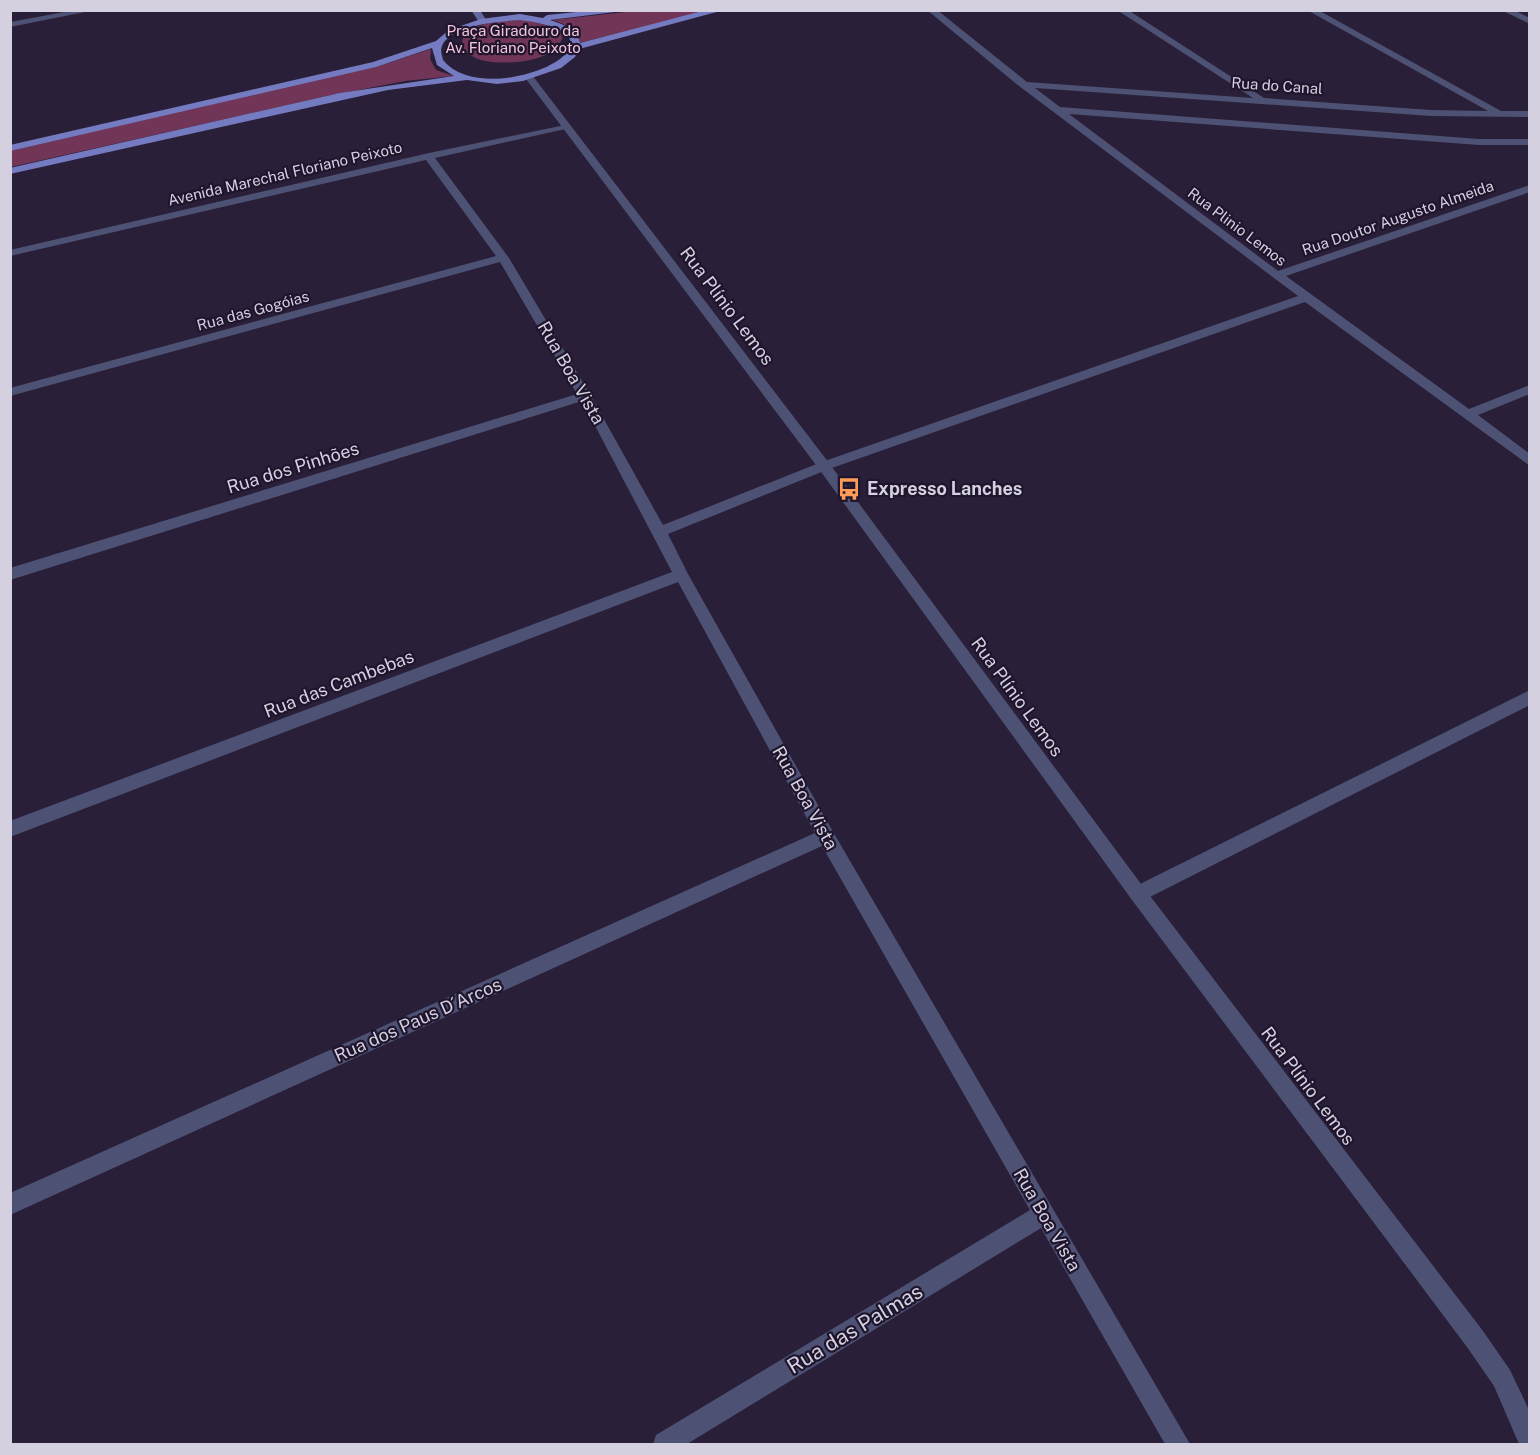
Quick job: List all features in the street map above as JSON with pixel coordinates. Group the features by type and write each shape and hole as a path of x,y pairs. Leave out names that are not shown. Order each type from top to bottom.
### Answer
{"main road":[{"path":"475,10 482,20"},
{"path":"10,148 376,64 439,43 459,28 482,20 520,17 540,19 627,10"},
{"path":"575,47 720,10"},
{"path":"10,171 388,87 467,77 502,80 529,77 558,65 570,57 575,47 575,38 568,30 540,19"},
{"path":"439,43 436,53 439,63 450,71 467,77"}],"street":[{"path":"10,25 91,10"},
{"name":"Rua Plinio Lemos","path":"931,10 1022,84 1277,276 1469,414 1530,461"},
{"path":"1121,10 1262,99"},
{"path":"1311,10 1501,115"},
{"path":"1505,10 1530,22"},
{"name":"Rua Plínio Lemos","path":"529,77 824,466 1138,894 1475,1339 1502,1378 1530,1442"},
{"name":"Rua do Canal","path":"1022,84 1262,99 1431,113 1530,114"},
{"path":"1057,110 1479,142 1530,142"},
{"name":"Avenida Marechal Floriano Peixoto","path":"10,253 567,126"},
{"name":"Rua Boa Vista","path":"429,156 503,258 585,396 826,836 1178,1444"},
{"name":"Rua Doutor Augusto Almeida","path":"1277,276 1530,188"},
{"name":"Rua das Gogóias","path":"10,392 503,258"},
{"path":"660,532 824,466 1306,297"},
{"path":"1469,414 1530,389"},
{"name":"Rua dos Pinhões","path":"10,574 585,396"},
{"name":"Rua das Cambebas","path":"10,829 681,575"},
{"path":"1138,894 1530,697"},
{"name":"Rua dos Paus D´Arcos","path":"10,1204 826,836"},
{"name":"Rua das Palmas","path":"665,1444 1044,1214"}],"green space":[{"path":"635,11 710,11 579,43 573,30 553,20"},
{"name":"Praça Giradouro da Av. Floriano Peixoto","path":"520,18 558,28 563,35 559,44 551,52 541,57 503,63 481,60 464,49 463,39 467,32 495,21"},
{"path":"431,49 430,59 436,70 454,76 405,81 328,96 11,167 10,147 379,66"}],"place":[{"name":"Expresso Lanches","path":"849,489"}]}
